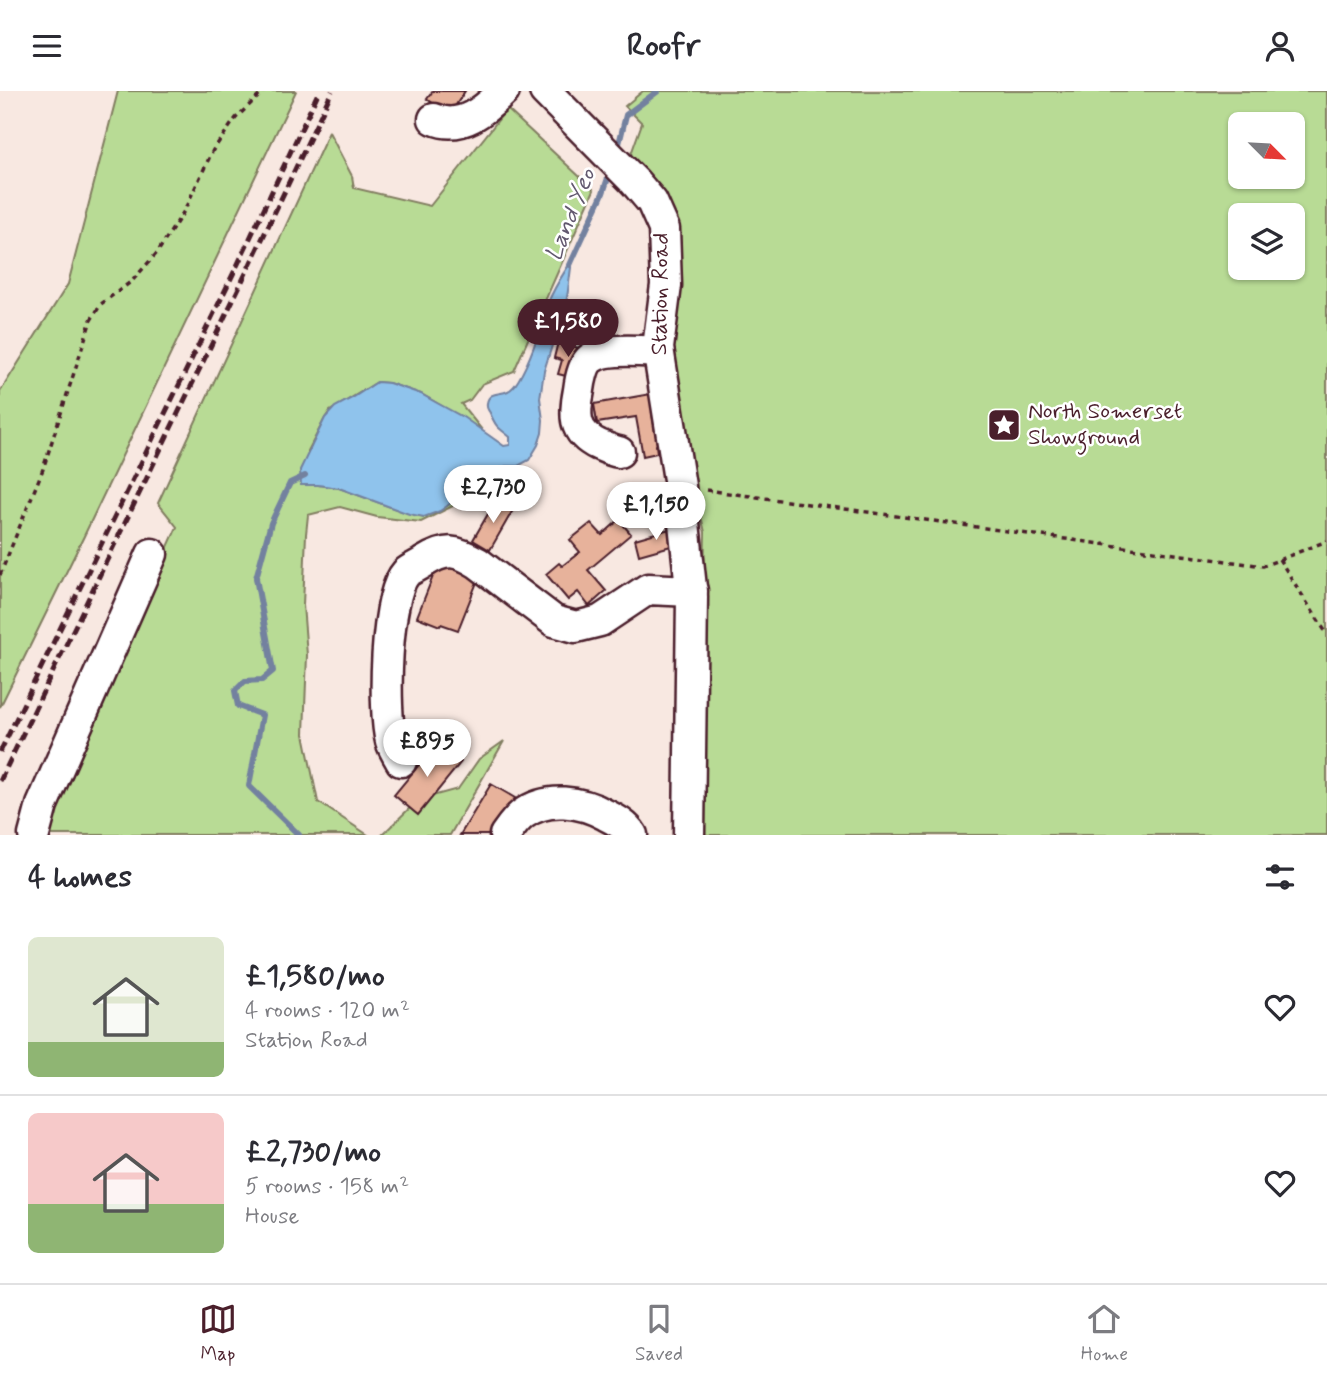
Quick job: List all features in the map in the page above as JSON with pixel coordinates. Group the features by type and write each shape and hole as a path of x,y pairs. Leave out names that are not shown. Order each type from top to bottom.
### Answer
{"street":[{"path":"434,118 447,123 465,120 476,115 504,91"},
{"name":"Station Road","path":"545,91 635,182 652,202 664,229 666,285 657,348 680,487 692,591 689,835"},
{"path":"619,452 593,442 581,432 576,418 580,382 589,361 598,355 612,352 658,352"},
{"path":"401,761 391,742 386,695 389,626 396,593 406,574 430,559 447,551 466,555 554,621 576,627 600,621 648,589 692,591"},
{"path":"33,835 42,805 152,554"},
{"path":"505,835 522,815 550,802 573,803 594,808 618,821 632,835"}],"path":[{"path":"0,575 43,469 91,320 101,304 132,281 157,253 184,211 212,150 236,118 264,91"},
{"path":"680,487 1263,566 1327,541"},
{"path":"1279,559 1327,634"}],"green space":[{"path":"118,91 296,91 0,707 0,392 68,284"},
{"name":"North Somerset Showground","path":"643,91 1327,91 1327,835 699,835 705,532 689,470 672,381 671,300 679,227 657,187 630,157 642,123 625,106"},
{"path":"507,109 594,190 514,371 482,384 470,400 461,404 482,430 421,394 389,383 377,382 330,411 308,451 308,485 339,488 424,517 440,511 456,499 457,504 421,522 377,517 340,507 308,515 303,605 307,655 304,734 318,802 368,835 42,835 49,810 177,527 158,503 329,132 352,176 354,188 430,206"},
{"path":"504,741 450,835 382,835 418,800 458,789 479,759"}],"water":[{"path":"572,260 567,298 544,371 540,398 542,433 529,460 518,466 506,466 471,479 456,499 440,511 424,517 339,488 301,485 300,470 325,418 335,407 377,382 389,383 421,394 463,417 504,446 510,445 510,437 496,425 487,409 488,399 515,386 532,351 550,297"}],"building":[{"path":"433,91 465,91 450,114 427,99"},
{"path":"558,342 582,349 574,378 558,374 562,360 554,358"},
{"path":"651,394 657,453 643,456 636,417 597,423 594,404"},
{"path":"496,500 513,510 490,550 473,540"},
{"path":"619,520 631,534 588,570 606,591 589,606 578,592 568,600 546,574 559,563 562,566 580,552 570,540 591,523 602,535"},
{"path":"673,528 678,544 639,555 635,539"},
{"path":"439,561 479,577 458,630 417,617"},
{"path":"437,743 461,762 418,815 394,795"},
{"path":"491,784 515,798 493,835 460,835"}],"waterway":[{"name":"Land Yeo","path":"617,152 626,115 658,91"},
{"name":"Land Yeo","path":"570,265 611,169"},
{"name":"Land Yeo","path":"299,835 249,786 262,715 238,706 235,691 245,681 262,680 273,671 256,578 271,523 290,483 305,476"}],"railway":[{"path":"0,752 237,266 319,91"},
{"path":"0,781 332,91"}],"place":[{"name":"North Somerset Showground","path":"1004,425"}]}
